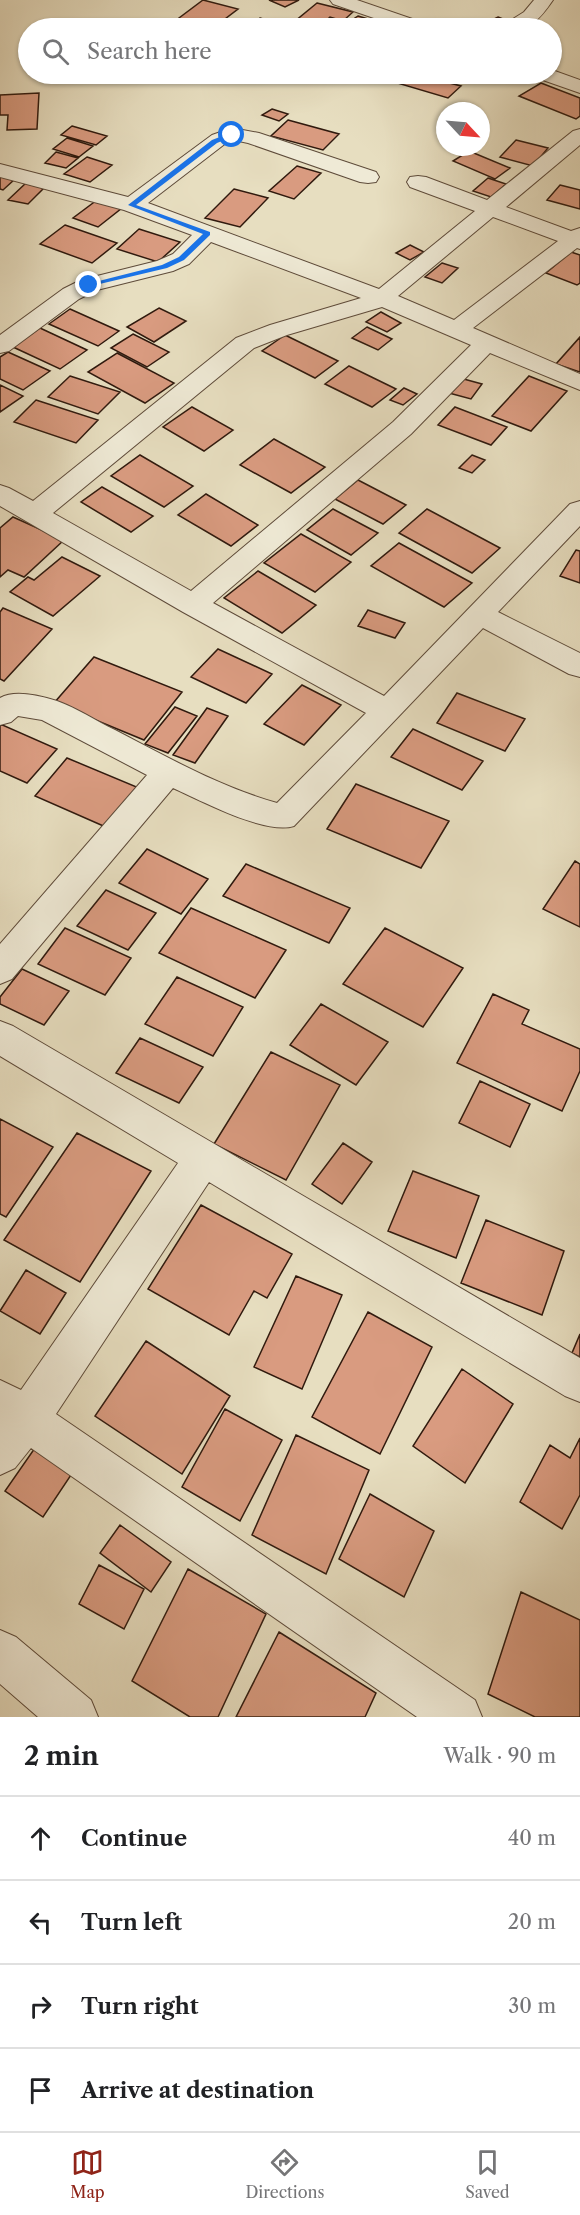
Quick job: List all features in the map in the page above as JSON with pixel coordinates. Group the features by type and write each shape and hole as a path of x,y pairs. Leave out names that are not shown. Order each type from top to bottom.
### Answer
{"street":[{"path":"339,0 391,18"},
{"path":"528,18 544,0"},
{"path":"562,80 580,87"},
{"path":"132,205 215,142 232,135 252,137 368,177"},
{"path":"34,513 245,343 269,331 358,309 382,298 580,135"},
{"path":"0,170 132,205 382,298 580,383"},
{"path":"418,182 578,239"},
{"path":"0,346 71,294 89,285 165,266 182,259 207,233"},
{"path":"456,330 578,239"},
{"path":"193,605 402,428 487,343"},
{"path":"0,494 193,605 387,711"},
{"path":"0,714 13,704 49,710 168,772 247,807 283,817 456,641 479,614 580,510"},
{"path":"479,614 580,666"},
{"path":"0,969 168,772"},
{"path":"0,1037 580,1381"},
{"path":"0,1453 13,1410 202,1158"},
{"path":"13,1410 459,1717"},
{"path":"0,1653 74,1717"}],"building":[{"path":"203,0 238,9 226,18 179,18"},
{"path":"269,0 299,0 285,7"},
{"path":"317,3 353,12 346,18 299,18"},
{"path":"401,84 461,86 448,98"},
{"path":"539,84 544,84 580,98 580,116 576,119 519,96"},
{"path":"39,93 37,129 7,130 8,115 0,115 0,95"},
{"path":"272,109 288,114 279,121 262,115"},
{"path":"288,120 339,134 323,150 271,136"},
{"path":"72,126 107,136 96,145 61,135"},
{"path":"67,138 93,146 79,157 53,149"},
{"path":"516,140 548,148 533,166 500,157"},
{"path":"56,152 78,158 66,168 45,163"},
{"path":"461,156 481,156 510,168 495,179 453,161"},
{"path":"87,157 112,165 90,182 64,174"},
{"path":"297,166 321,173 294,199 269,191"},
{"path":"0,176 15,179 3,190 0,189"},
{"path":"488,178 506,184 491,197 473,191"},
{"path":"27,182 46,186 28,204 8,200"},
{"path":"560,185 580,190 580,209 547,200"},
{"path":"234,189 268,198 240,227 205,218"},
{"path":"97,200 122,208 98,227 73,218"},
{"path":"65,225 117,243 92,263 40,244"},
{"path":"139,229 180,242 158,262 117,249"},
{"path":"410,245 424,252 410,260 396,253"},
{"path":"571,252 580,255 580,283 577,285 546,273"},
{"path":"442,263 458,268 442,283 425,277"},
{"path":"159,308 186,321 154,342 127,327"},
{"path":"70,309 119,331 98,346 49,324"},
{"path":"381,312 401,323 387,332 366,322"},
{"path":"367,327 392,339 378,350 352,338"},
{"path":"40,328 87,350 60,369 13,347"},
{"path":"133,334 169,352 147,367 111,348"},
{"path":"285,335 338,361 315,378 262,351"},
{"path":"580,337 580,372 556,364"},
{"path":"8,352 50,371 23,390 0,379 0,357"},
{"path":"117,353 174,383 145,403 88,372"},
{"path":"349,366 396,389 372,407 325,384"},
{"path":"70,376 120,392 98,414 48,397"},
{"path":"529,376 567,391 531,431 492,416"},
{"path":"460,378 482,384 471,399 449,393"},
{"path":"0,385 23,396 0,412"},
{"path":"404,388 417,394 403,405 390,400"},
{"path":"36,400 98,420 76,443 14,422"},
{"path":"192,407 233,430 204,451 163,427"},
{"path":"455,407 507,427 491,445 438,425"},
{"path":"274,439 325,467 291,493 240,465"},
{"path":"140,455 193,486 164,507 111,476"},
{"path":"472,455 485,460 472,473 459,468"},
{"path":"358,480 406,505 383,524 335,499"},
{"path":"102,487 153,516 131,532 81,502"},
{"path":"206,494 258,525 231,546 178,515"},
{"path":"333,509 378,533 351,555 307,530"},
{"path":"427,509 500,548 472,573 399,533"},
{"path":"13,517 64,540 24,577 8,570 0,577 0,528"},
{"path":"301,534 351,562 315,592 264,563"},
{"path":"399,543 472,583 444,607 371,566"},
{"path":"576,550 580,551 580,583 560,576"},
{"path":"62,557 100,576 53,616 10,592 28,577 34,580"},
{"path":"258,571 316,605 282,633 224,598"},
{"path":"3,608 52,629 4,681 0,679 0,612"},
{"path":"368,610 405,623 395,638 358,626"},
{"path":"218,649 272,674 246,703 191,677"},
{"path":"94,657 182,692 144,740 54,703"},
{"path":"302,685 341,705 304,745 264,724"},
{"path":"457,693 525,719 505,751 437,723"},
{"path":"175,707 197,716 168,753 145,744"},
{"path":"207,708 228,716 195,763 173,755"},
{"path":"0,724 57,749 27,783 0,771"},
{"path":"413,729 483,761 462,790 391,757"},
{"path":"67,758 139,788 108,828 35,796"},
{"path":"356,784 449,821 421,868 327,829"},
{"path":"147,849 208,879 181,914 119,883"},
{"path":"575,861 580,864 580,927 543,909"},
{"path":"246,864 350,908 329,943 223,896"},
{"path":"106,890 156,913 128,950 77,926"},
{"path":"191,908 286,950 255,998 159,953"},
{"path":"65,928 131,958 105,995 38,964"},
{"path":"385,928 463,968 423,1027 343,984"},
{"path":"22,969 69,991 44,1025 0,1004 0,997"},
{"path":"177,977 243,1007 213,1056 145,1024"},
{"path":"493,994 529,1010 522,1024 580,1049 580,1071 562,1111 457,1063"},
{"path":"321,1004 388,1042 356,1085 290,1045"},
{"path":"140,1038 203,1067 179,1103 116,1073"},
{"path":"271,1052 340,1085 286,1180 214,1144"},
{"path":"480,1081 530,1104 510,1147 459,1123"},
{"path":"0,1119 53,1147 6,1217 0,1214"},
{"path":"77,1133 151,1171 80,1282 4,1240"},
{"path":"343,1143 372,1162 342,1204 312,1184"},
{"path":"413,1171 479,1196 456,1258 388,1231"},
{"path":"201,1205 292,1254 267,1298 254,1291 229,1335 148,1289"},
{"path":"486,1220 564,1251 542,1315 461,1283"},
{"path":"26,1270 66,1293 40,1334 0,1311"},
{"path":"296,1276 342,1295 302,1389 254,1367"},
{"path":"368,1312 432,1347 380,1454 312,1417"},
{"path":"580,1334 580,1357 572,1353"},
{"path":"146,1341 230,1396 182,1474 95,1416"},
{"path":"462,1369 513,1404 465,1483 413,1446"},
{"path":"225,1409 282,1440 240,1521 182,1487"},
{"path":"296,1435 369,1470 326,1574 252,1535"},
{"path":"580,1438 580,1495 562,1529 520,1502 550,1445 570,1458"},
{"path":"37,1445 75,1469 43,1517 5,1491"},
{"path":"370,1494 434,1531 404,1597 339,1559"},
{"path":"120,1525 171,1562 151,1592 100,1553"},
{"path":"99,1565 144,1589 124,1629 79,1604"},
{"path":"188,1569 266,1614 218,1717 190,1717 132,1681"},
{"path":"521,1592 580,1620 580,1717 535,1717 488,1694"},
{"path":"279,1632 376,1693 365,1717 236,1717"}],"route":[{"path":"89,285 148,271 182,259 207,233 132,205 219,139 232,135"}]}
